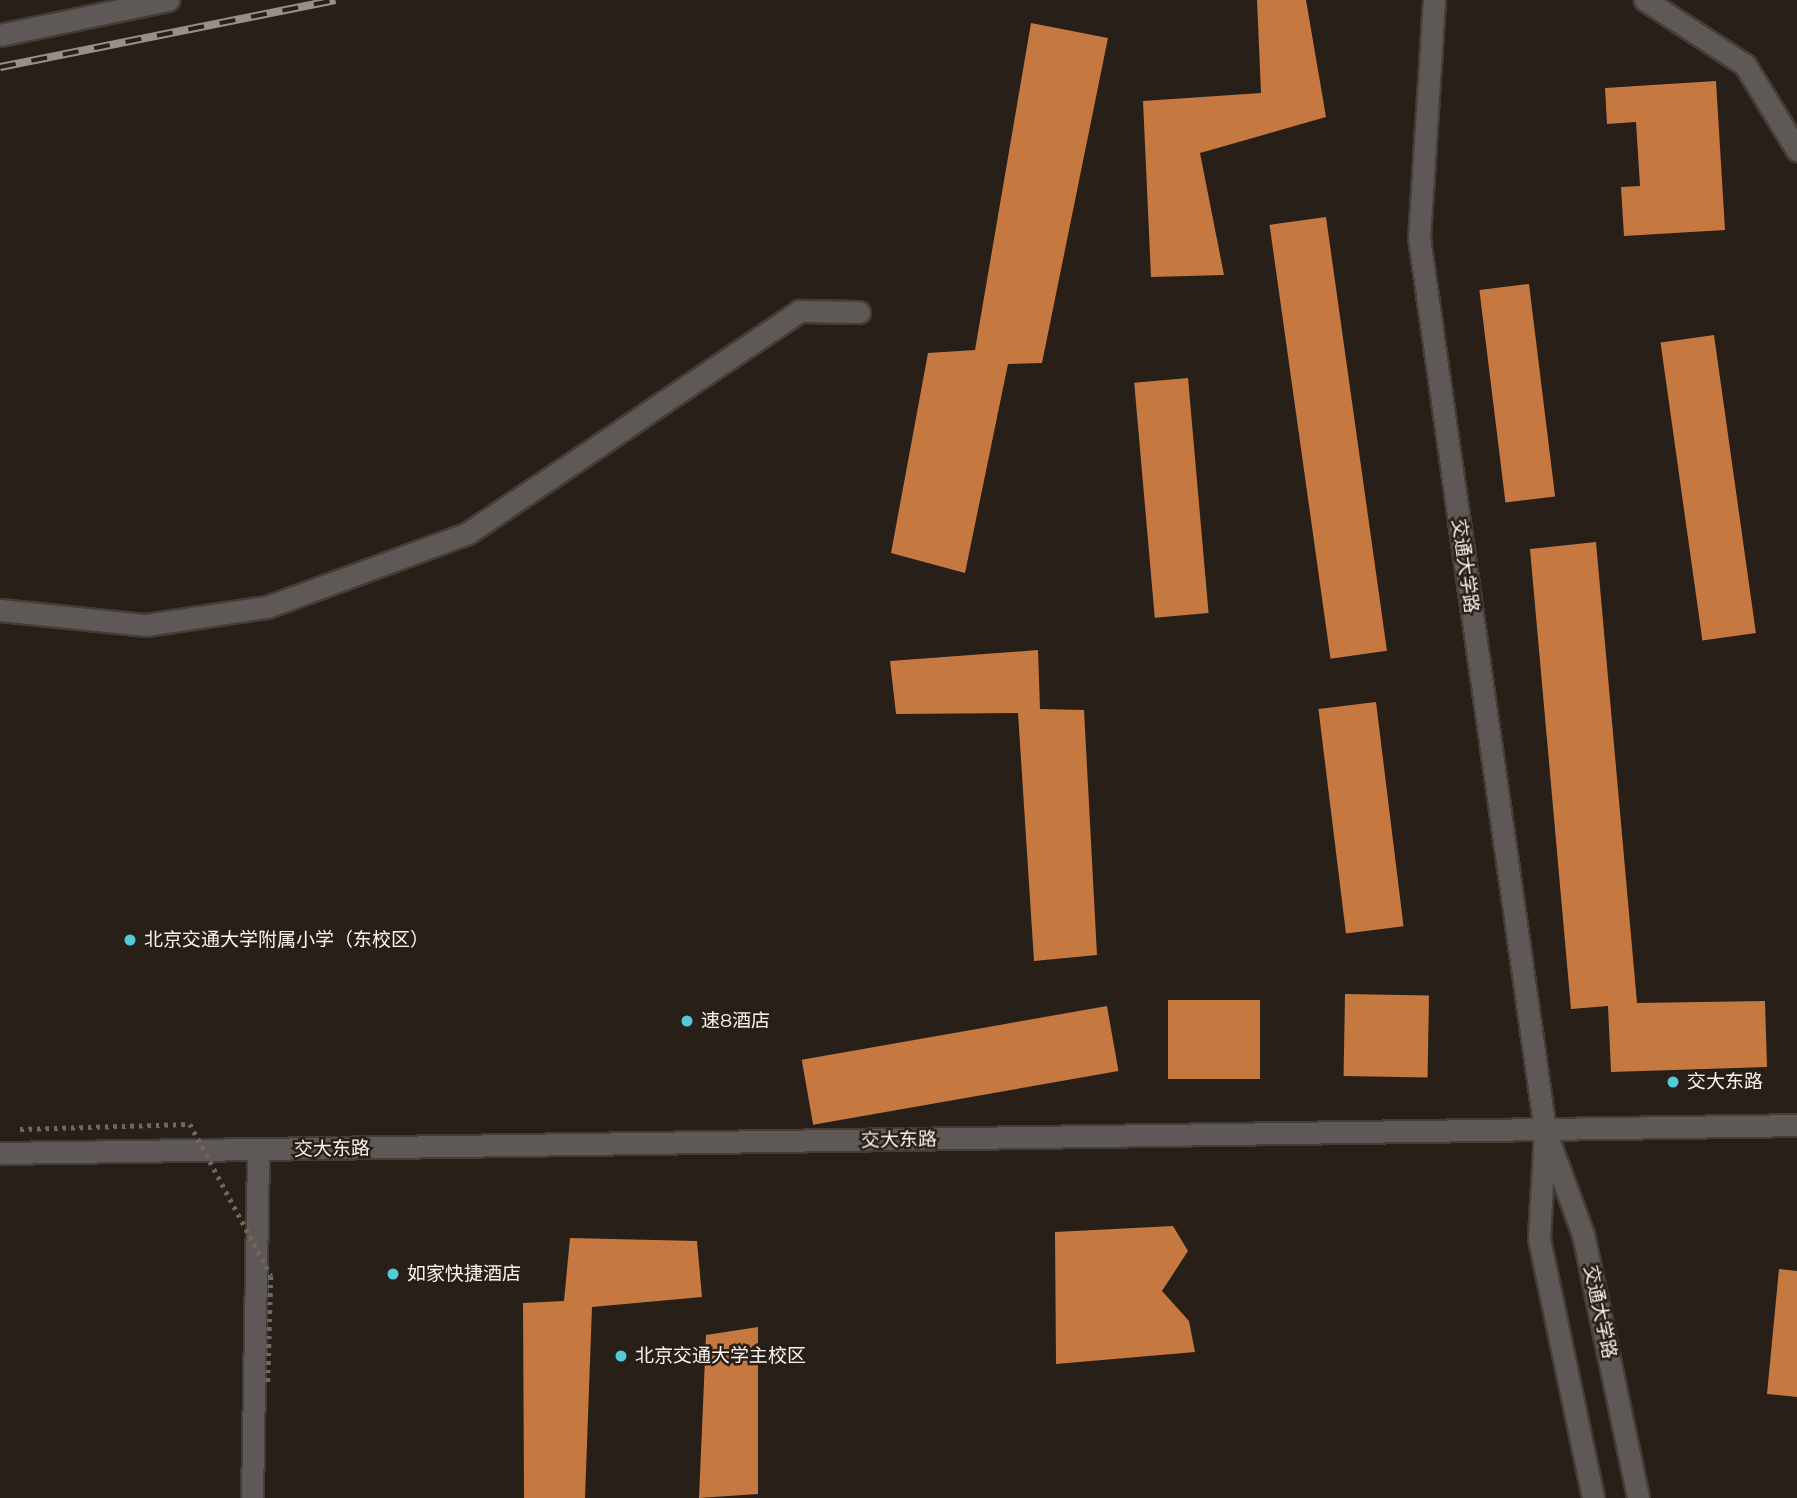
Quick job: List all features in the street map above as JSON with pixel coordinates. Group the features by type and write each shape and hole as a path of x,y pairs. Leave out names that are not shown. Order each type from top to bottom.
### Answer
{"street":[{"path":"0,35 168,0"},
{"name":"交通大学路","path":"1434,0 1419,238 1545,1130 1539,1239 1593,1498"},
{"path":"1645,0 1745,65 1797,150"},
{"path":"0,610 146,625 267,607 468,533 799,311 859,312"},
{"name":"交大东路","path":"0,1153 1797,1125"},
{"name":"交通大学路","path":"1545,1130 1583,1234 1638,1498"},
{"path":"252,1498 258,1150"}],"path":[{"path":"20,1129 190,1124 271,1276 268,1382"}],"building":[{"path":"1257,0 1306,0 1326,117 1200,153 1224,275 1151,277 1143,101 1261,93"},
{"path":"1031,23 1108,38 1042,363 1008,364 965,573 891,553 928,353 975,350"},
{"path":"1716,81 1725,230 1624,236 1621,187 1640,186 1636,122 1607,124 1605,88"},
{"path":"1326,217 1387,651 1331,659 1270,225"},
{"path":"1529,284 1555,496 1505,502 1479,290"},
{"path":"1714,335 1756,633 1702,641 1661,343"},
{"path":"1188,378 1209,613 1155,618 1134,383"},
{"path":"1596,542 1637,1003 1765,1001 1767,1067 1611,1072 1608,1006 1571,1009 1530,549"},
{"path":"1038,650 1040,709 1084,710 1097,955 1034,961 1018,713 896,714 890,661"},
{"path":"1376,702 1404,926 1346,933 1318,709"},
{"path":"1345,994 1429,995 1428,1077 1344,1076"},
{"path":"1168,1000 1260,1000 1260,1079 1168,1079"},
{"path":"1107,1006 1118,1071 813,1125 802,1060"},
{"path":"1173,1226 1188,1251 1162,1291 1189,1321 1195,1352 1056,1364 1055,1232"},
{"path":"570,1238 697,1241 702,1297 592,1307 585,1498 524,1498 523,1303 564,1301"},
{"path":"1779,1269 1797,1271 1797,1397 1767,1394"},
{"path":"758,1327 758,1494 699,1498 706,1335"}],"railway":[{"path":"0,67 335,0"}],"place":[{"name":"北京交通大学附属小学（东校区）","path":"130,940"},
{"name":"速8酒店","path":"687,1021"},
{"name":"交大东路","path":"1673,1082"},
{"name":"如家快捷酒店","path":"393,1274"},
{"name":"北京交通大学主校区","path":"621,1356"}]}
